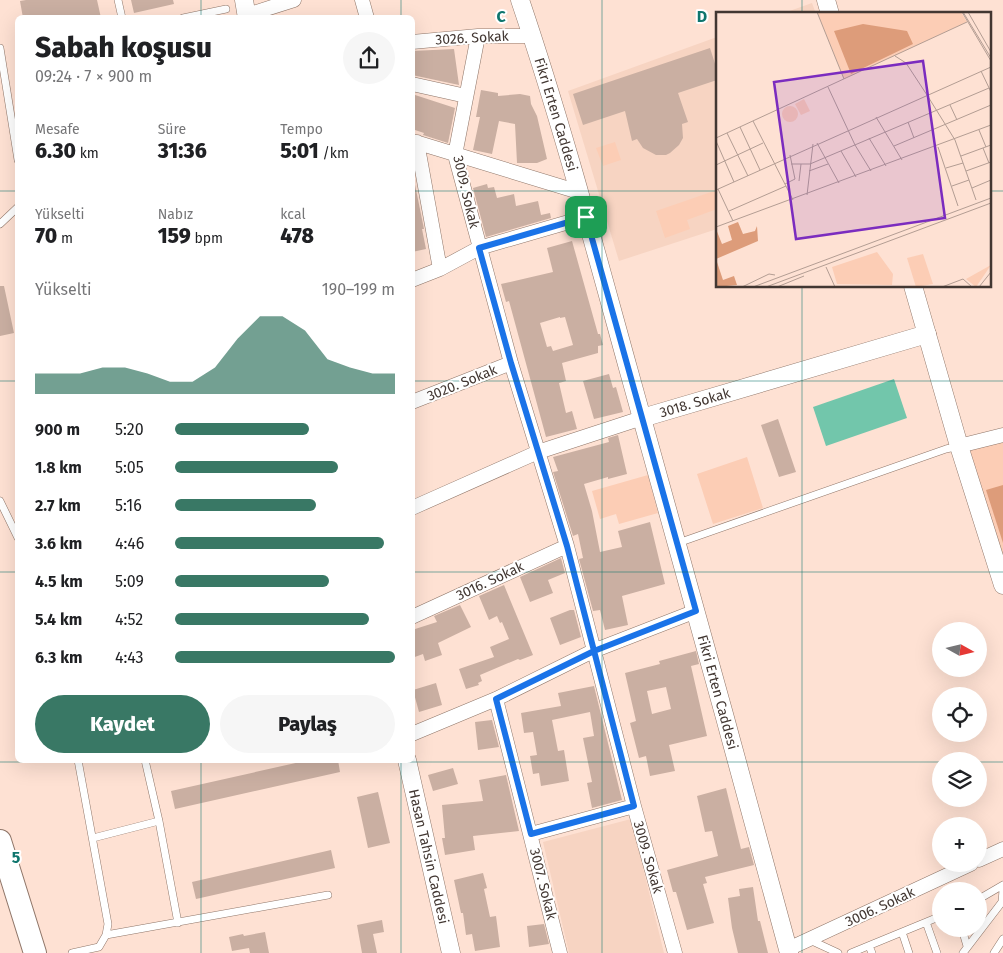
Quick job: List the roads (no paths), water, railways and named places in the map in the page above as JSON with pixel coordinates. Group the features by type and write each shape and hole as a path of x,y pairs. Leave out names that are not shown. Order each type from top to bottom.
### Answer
{"highway":[{"path":"0,841 35,953"},
{"path":"0,852 20,953"}],"street":[{"path":"246,11 294,0"},
{"path":"362,0 366,15"},
{"name":"Fikri Erten Caddesi","path":"520,0 579,192 789,951"},
{"name":"3026. Sokak","path":"415,42 478,36 532,36"},
{"name":"3009. Sokak","path":"478,36 455,155 511,363 567,546 634,806 676,953"},
{"path":"415,85 466,96"},
{"path":"415,141 579,192"},
{"path":"415,141 440,269"},
{"path":"415,279 440,269 479,248 586,217"},
{"path":"914,288 959,446 1003,585"},
{"name":"3018. Sokak","path":"415,507 538,452 642,418 927,334"},
{"name":"3020. Sokak","path":"415,401 511,363"},
{"path":"959,446 1003,435"},
{"name":"3016. Sokak","path":"415,616 567,546"},
{"path":"415,733 496,699 594,651 696,611"},
{"name":"3007. Sokak","path":"496,699 560,953"},
{"name":"Hasan Tahsin Caddesi","path":"408,763 451,953"},
{"path":"531,834 634,806"},
{"path":"987,856 1003,849"},
{"name":"3006. Sokak","path":"789,951 810,939 954,872"}],"lane":[{"path":"118,0 121,15"},
{"path":"198,15 226,9"},
{"path":"0,48 15,141"},
{"path":"0,224 15,210"},
{"path":"677,543 959,446"},
{"path":"0,501 15,532"},
{"path":"72,953 99,947 106,935 108,924 79,763"},
{"path":"146,763 159,821 178,923"},
{"path":"93,838 159,821"},
{"path":"987,894 1003,885"},
{"path":"965,950 1002,902 1003,890"},
{"path":"106,935 328,895"},
{"path":"851,953 870,949 902,932 932,920"},
{"path":"926,922 937,953"},
{"path":"902,932 909,953"},
{"path":"963,937 965,950"},
{"path":"810,939 838,953"},
{"path":"994,953 1003,939"}],"water":[{"path":"894,379 907,418 826,446 813,407"}]}
